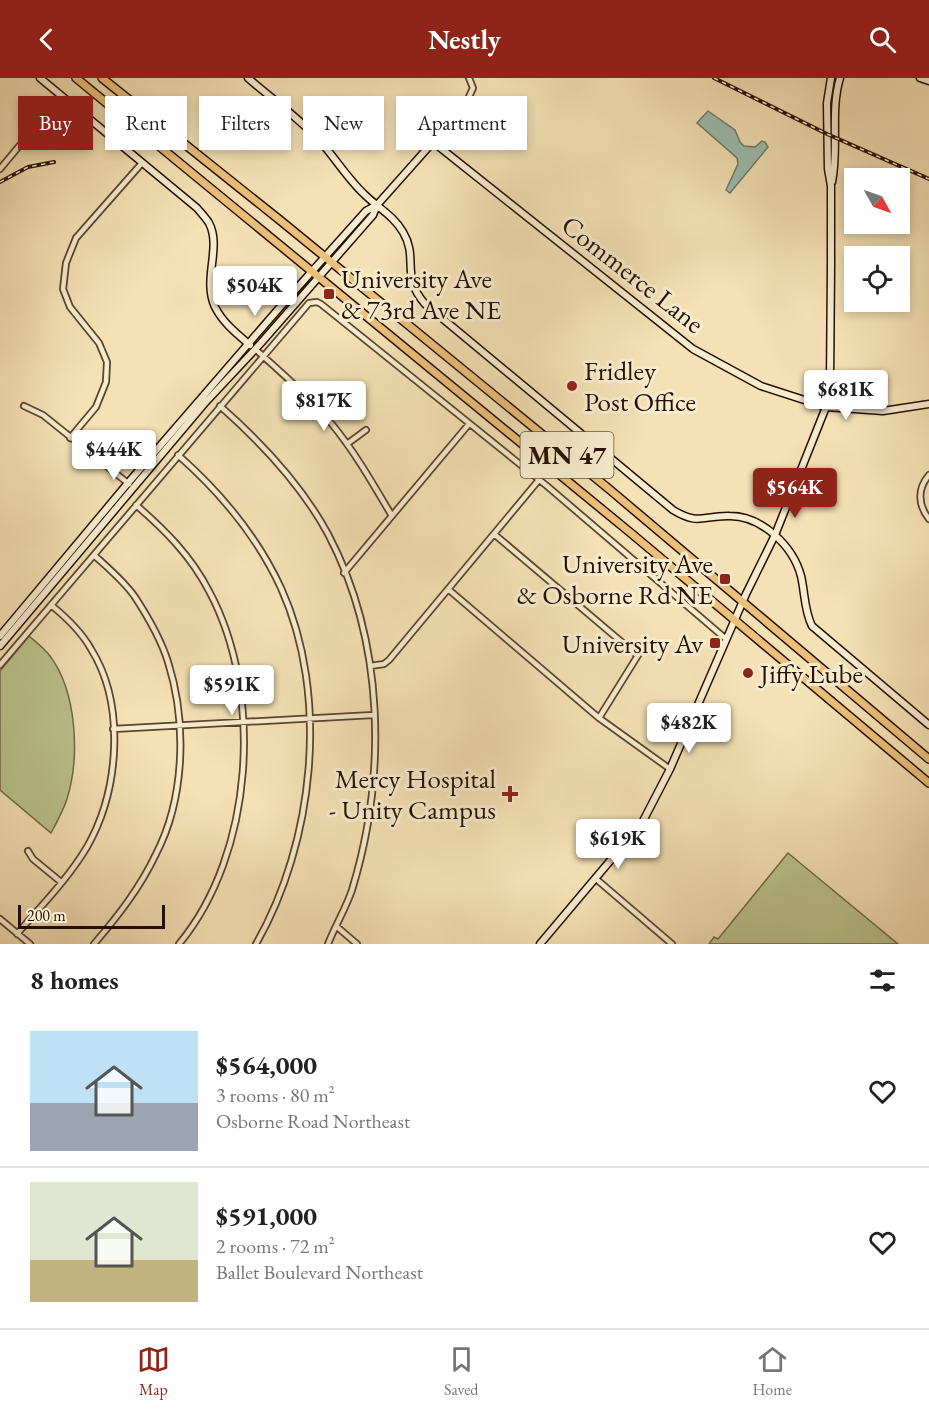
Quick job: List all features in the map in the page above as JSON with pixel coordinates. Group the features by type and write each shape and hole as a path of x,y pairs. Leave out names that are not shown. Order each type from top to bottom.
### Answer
{"main road":[{"name":"MN 47","path":"76,78 632,534 929,783"},
{"name":"MN 47","path":"102,78 600,482 929,759"}],"street":[{"path":"40,78 61,96"},
{"path":"248,78 319,140 364,195 397,222 405,234 410,249 410,278 414,292 425,304 673,510 686,518 699,520 719,516 741,516 752,520 775,535 796,562 801,576 807,617 812,626 929,725"},
{"path":"540,944 642,823 670,768 742,602 775,535 826,407 830,381 831,186 840,78"},
{"path":"920,78 929,81"},
{"path":"469,96 473,88 470,79"},
{"path":"831,79 827,103 827,134 831,186"},
{"path":"93,122 197,208 209,223 213,235 210,282 214,306 221,318 313,402 346,444 392,516"},
{"path":"0,169 18,147"},
{"path":"0,636 204,404 255,350 327,260 373,215 377,205 426,150"},
{"name":"Commerce Lane","path":"443,150 693,349 761,386 826,407 883,411 929,404"},
{"path":"70,438 96,407 106,382 107,362 99,343 70,307 63,289 66,263 76,238 142,163"},
{"path":"0,646 249,344 316,273"},
{"path":"0,665 309,303 317,302 469,424 726,639"},
{"path":"24,406 43,414 131,486"},
{"path":"220,406 251,432 278,461 323,527 344,573 359,616 370,666 375,770 373,794 351,891 328,944"},
{"path":"344,573 469,424"},
{"path":"346,444 366,430"},
{"path":"178,456 206,481 240,519 263,556 281,589 290,612 304,670 309,720 308,780 299,837 281,895 256,944"},
{"path":"929,475 924,482 920,498 922,511 929,519"},
{"path":"370,666 384,664 388,660 538,481"},
{"path":"136,505 183,551 210,592 237,666 242,696 243,772 234,828 212,891 179,944"},
{"path":"494,534 637,655"},
{"path":"94,555 134,596 157,634 174,683 180,750 168,826 157,853 125,909 94,944"},
{"path":"447,589 599,718 670,768"},
{"path":"17,934 86,848 104,810 112,772 113,729 107,686 92,650 70,621 51,605"},
{"path":"599,718 645,644"},
{"path":"113,729 373,715"},
{"path":"28,850 33,860 61,882"},
{"path":"595,879 672,944"},
{"path":"0,919 30,944"},
{"path":"336,926 357,944"}],"green space":[{"path":"29,636 48,653 59,671 71,706 74,725 74,764 71,782 60,816 51,833 0,790 0,671"},
{"path":"788,853 898,944 709,944 714,937 718,939"}],"shaded area":[{"path":"708,111 735,130 744,146 755,147 762,141 768,147 730,193 726,190 738,164 737,158 697,123"}],"railway":[{"path":"714,78 827,134 929,179"},
{"path":"0,182 28,167 54,162"}],"place":[{"name":"University Ave & 73rd Ave NE","path":"329,294"},
{"name":"Fridley Post Office","path":"572,386"},
{"name":"University Ave & Osborne Rd NE","path":"725,579"},
{"name":"University Av","path":"715,643"},
{"name":"Jiffy Lube","path":"748,673"},
{"name":"Mercy Hospital - Unity Campus","path":"510,794"}]}
